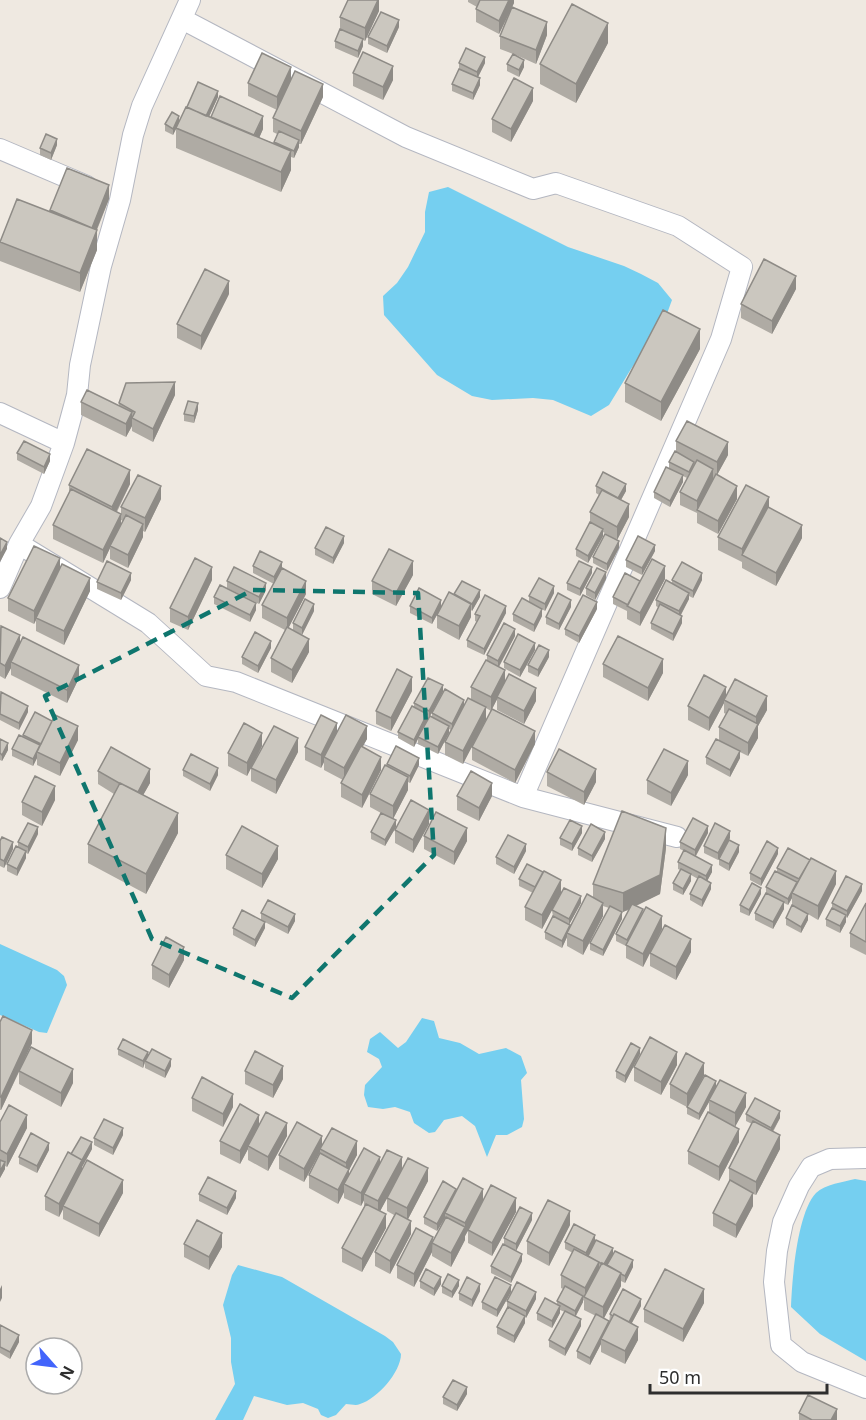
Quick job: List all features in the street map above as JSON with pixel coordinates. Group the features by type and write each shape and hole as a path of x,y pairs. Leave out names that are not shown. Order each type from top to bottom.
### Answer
{"street":[{"path":"0,588 19,544 41,506 64,443 77,395 80,365 101,266 120,200 133,135 157,70 190,0"},
{"path":"182,19 406,137 533,189 556,183 678,226 742,267 721,339 523,797"},
{"path":"0,149 120,200"},
{"path":"0,413 64,443"},
{"path":"19,544 148,623 206,676 236,682 523,797 677,837"},
{"path":"866,1158 830,1159 811,1167 799,1186 783,1222 774,1282 781,1345 802,1362 866,1388"}],"highlighted area":[{"path":"253,590 418,593 434,855 292,998 152,939 45,696"}],"water":[{"path":"448,187 568,247 641,274 658,283 672,300 665,319 609,405 591,416 553,400 533,398 492,400 472,396 437,375 384,315 383,296 397,283 408,267 425,232 425,212 429,192"},
{"path":"0,944 57,970 64,976 67,985 47,1033 39,1032 0,1015"},
{"path":"422,1018 434,1021 439,1038 460,1043 479,1054 506,1048 521,1056 527,1073 521,1080 524,1119 522,1127 507,1135 496,1135 487,1157 475,1126 462,1116 444,1120 435,1132 429,1133 414,1123 410,1112 395,1107 383,1109 368,1107 364,1095 365,1085 382,1067 379,1059 367,1052 370,1039 380,1032 398,1048 406,1042"},
{"path":"855,1179 866,1181 866,1361 820,1334 791,1307 797,1247 804,1215 810,1203 816,1193 824,1187"},
{"path":"238,1265 282,1277 393,1342 401,1354 400,1361 387,1384 374,1397 357,1405 346,1404 336,1415 328,1418 321,1415 318,1409 303,1403 287,1405 254,1396 243,1420 215,1420 235,1384 231,1362 231,1338 223,1305 232,1275"}],"building":[{"path":"348,0 378,0 365,28 340,17"},
{"path":"480,0 509,0 499,21 476,9"},
{"path":"572,4 608,23 576,84 540,64"},
{"path":"512,7 547,22 536,50 500,36"},
{"path":"381,12 399,20 387,46 368,37"},
{"path":"340,29 363,39 358,51 335,41"},
{"path":"466,48 485,57 477,72 459,63"},
{"path":"363,52 393,66 383,87 353,73"},
{"path":"262,53 291,67 277,97 248,83"},
{"path":"513,54 524,60 519,70 507,64"},
{"path":"459,69 480,78 473,93 452,84"},
{"path":"295,71 323,84 301,131 273,118"},
{"path":"514,78 533,88 511,129 492,119"},
{"path":"198,82 218,91 206,116 187,107"},
{"path":"220,96 263,116 254,135 211,117"},
{"path":"186,107 291,151 281,172 176,128"},
{"path":"172,112 179,116 173,129 165,124"},
{"path":"279,131 299,140 294,151 274,142"},
{"path":"46,134 57,139 51,153 40,148"},
{"path":"67,168 109,185 92,228 50,210"},
{"path":"17,199 97,230 80,273 0,242"},
{"path":"764,259 796,276 772,321 741,304"},
{"path":"205,269 229,281 201,336 177,324"},
{"path":"663,310 700,329 661,402 625,383"},
{"path":"175,382 153,429 132,418 135,412 119,403 126,383"},
{"path":"87,390 132,412 126,424 81,402"},
{"path":"188,401 198,403 194,416 184,414"},
{"path":"687,421 728,442 717,462 676,441"},
{"path":"24,441 50,454 44,467 17,453"},
{"path":"87,449 130,470 112,507 69,485"},
{"path":"675,451 694,462 689,472 669,462"},
{"path":"697,460 713,469 697,501 680,492"},
{"path":"666,467 683,475 670,501 654,492"},
{"path":"603,472 626,484 618,498 596,486"},
{"path":"716,474 737,486 718,521 697,510"},
{"path":"138,475 161,486 145,518 121,507"},
{"path":"746,485 769,497 742,549 718,537"},
{"path":"71,489 121,514 103,550 53,525"},
{"path":"602,490 629,504 617,527 590,512"},
{"path":"768,507 802,525 776,573 742,555"},
{"path":"126,515 143,524 128,555 110,546"},
{"path":"590,522 603,529 588,556 576,549"},
{"path":"326,527 344,536 333,558 315,548"},
{"path":"605,534 619,541 607,564 593,557"},
{"path":"638,536 655,545 642,568 626,560"},
{"path":"0,538 7,542 0,555"},
{"path":"34,546 60,558 34,611 8,598"},
{"path":"389,549 413,561 396,593 372,581"},
{"path":"260,551 282,562 274,577 253,566"},
{"path":"195,558 212,567 188,617 170,608"},
{"path":"652,559 665,566 640,613 627,606"},
{"path":"107,561 131,573 121,593 97,582"},
{"path":"579,561 592,567 580,589 567,583"},
{"path":"682,562 702,573 693,591 672,580"},
{"path":"62,564 90,578 64,631 36,618"},
{"path":"234,567 266,583 259,597 227,581"},
{"path":"282,568 306,581 287,618 262,605"},
{"path":"597,568 606,572 595,593 586,588"},
{"path":"625,573 640,581 628,605 613,597"},
{"path":"539,578 554,586 545,604 529,596"},
{"path":"666,580 689,593 679,611 656,600"},
{"path":"462,581 480,590 472,604 454,594"},
{"path":"220,585 256,603 250,615 214,597"},
{"path":"419,588 441,600 432,618 410,606"},
{"path":"449,592 471,604 459,626 437,615"},
{"path":"558,593 571,600 559,624 546,617"},
{"path":"485,595 506,606 484,649 467,640 480,616 475,614"},
{"path":"583,595 597,602 579,636 565,629"},
{"path":"522,598 542,609 534,625 513,614"},
{"path":"305,599 314,604 302,628 293,623"},
{"path":"660,604 682,616 673,634 651,623"},
{"path":"504,623 515,629 498,661 487,655"},
{"path":"1,626 20,635 5,666 0,663"},
{"path":"287,627 309,639 292,670 271,658"},
{"path":"255,632 271,641 258,666 242,657"},
{"path":"518,634 535,643 520,670 504,662"},
{"path":"618,636 663,659 648,688 603,664"},
{"path":"23,637 79,665 67,690 11,662"},
{"path":"539,645 549,650 538,670 528,665"},
{"path":"486,660 505,670 491,697 471,687"},
{"path":"397,669 412,677 391,718 376,711"},
{"path":"509,674 536,688 524,711 497,697"},
{"path":"704,675 726,687 709,718 688,706"},
{"path":"428,678 443,685 429,711 414,703"},
{"path":"735,679 767,696 756,717 724,700"},
{"path":"445,689 464,700 452,724 432,713"},
{"path":"1,692 28,706 19,723 0,714"},
{"path":"468,698 486,707 463,751 445,742"},
{"path":"412,706 427,714 414,740 398,732"},
{"path":"492,709 535,731 515,770 472,747"},
{"path":"729,709 758,724 748,743 719,727"},
{"path":"35,712 52,721 41,744 23,735"},
{"path":"55,715 78,726 60,763 37,752"},
{"path":"321,715 337,723 321,755 305,747"},
{"path":"346,715 367,726 344,768 324,757"},
{"path":"430,716 449,726 438,747 418,737"},
{"path":"244,723 262,733 247,763 228,753"},
{"path":"274,726 298,738 276,780 251,768"},
{"path":"19,735 40,745 33,759 12,749"},
{"path":"0,739 8,743 2,755 0,753"},
{"path":"716,739 740,751 730,770 706,757"},
{"path":"361,746 381,757 362,795 341,783"},
{"path":"396,746 419,758 410,776 387,764"},
{"path":"111,747 150,769 138,792 98,771"},
{"path":"559,749 596,769 584,792 547,772"},
{"path":"664,749 688,761 671,793 647,780"},
{"path":"191,754 218,768 210,784 183,770"},
{"path":"385,765 408,777 393,806 370,794"},
{"path":"471,771 492,783 479,808 457,796"},
{"path":"35,776 55,786 42,812 22,802"},
{"path":"120,783 178,813 146,874 88,844"},
{"path":"411,800 429,810 413,840 395,830"},
{"path":"622,811 666,828 660,875 623,893 593,884"},
{"path":"436,812 467,828 454,852 424,836"},
{"path":"381,813 396,820 385,840 371,832"},
{"path":"693,818 708,826 695,850 680,842"},
{"path":"570,820 582,826 572,844 560,838"},
{"path":"28,823 38,827 28,847 18,842"},
{"path":"715,823 730,831 718,853 704,846"},
{"path":"591,824 605,832 592,856 578,848"},
{"path":"242,826 278,846 262,874 226,855"},
{"path":"508,835 526,844 514,867 496,857"},
{"path":"2,837 13,842 4,861 0,859"},
{"path":"729,840 739,845 729,864 719,859"},
{"path":"767,841 778,848 761,879 750,873"},
{"path":"16,846 26,851 17,869 7,864"},
{"path":"788,848 810,860 799,879 777,868"},
{"path":"684,850 712,865 706,876 678,862"},
{"path":"811,858 836,871 818,906 792,893"},
{"path":"527,864 543,872 535,887 519,879"},
{"path":"681,869 691,874 683,889 673,883"},
{"path":"544,871 561,880 542,915 525,907"},
{"path":"775,871 797,882 788,899 766,887"},
{"path":"699,876 711,883 702,900 690,894"},
{"path":"846,876 862,884 847,911 832,903"},
{"path":"752,883 761,888 749,910 740,905"},
{"path":"564,888 581,896 569,919 552,910"},
{"path":"766,893 784,902 773,922 755,913"},
{"path":"587,894 603,903 583,941 567,933"},
{"path":"268,900 295,914 288,927 261,913"},
{"path":"866,903 866,942 850,933"},
{"path":"632,904 643,909 627,940 616,934"},
{"path":"792,905 808,914 801,927 786,918"},
{"path":"610,906 622,912 603,950 590,943"},
{"path":"646,907 662,916 643,954 626,945"},
{"path":"832,908 846,915 840,926 826,919"},
{"path":"242,910 265,922 255,940 233,928"},
{"path":"553,916 570,925 562,941 545,932"},
{"path":"665,925 691,939 676,967 650,953"},
{"path":"166,937 184,947 169,975 152,965"},
{"path":"3,1016 32,1030 0,1097 0,1022"},
{"path":"650,1037 677,1052 661,1082 634,1067"},
{"path":"123,1039 148,1052 143,1061 118,1049"},
{"path":"631,1043 640,1048 625,1076 616,1071"},
{"path":"31,1047 73,1069 61,1093 19,1071"},
{"path":"152,1049 171,1059 165,1071 145,1061"},
{"path":"255,1051 283,1066 273,1085 245,1071"},
{"path":"686,1053 704,1063 687,1094 670,1084"},
{"path":"705,1075 716,1081 699,1114 687,1107"},
{"path":"202,1077 233,1094 223,1114 192,1098"},
{"path":"720,1080 746,1093 735,1113 709,1100"},
{"path":"755,1098 780,1111 771,1128 746,1114"},
{"path":"240,1104 259,1115 240,1151 220,1141"},
{"path":"9,1105 27,1115 7,1154 0,1150 0,1122"},
{"path":"266,1112 287,1123 268,1157 248,1146"},
{"path":"708,1112 739,1129 719,1167 688,1151"},
{"path":"104,1119 123,1128 113,1148 94,1138"},
{"path":"753,1121 780,1135 756,1182 729,1168"},
{"path":"297,1122 322,1136 304,1169 279,1155"},
{"path":"332,1128 357,1141 346,1163 320,1149"},
{"path":"31,1133 49,1143 37,1166 19,1157"},
{"path":"81,1137 92,1142 82,1160 71,1154"},
{"path":"364,1148 380,1157 361,1193 344,1184"},
{"path":"387,1150 402,1157 378,1201 364,1194"},
{"path":"68,1152 82,1160 59,1204 45,1196"},
{"path":"320,1153 349,1169 338,1190 309,1175"},
{"path":"408,1158 428,1168 407,1208 387,1198"},
{"path":"0,1160 5,1162 0,1171"},
{"path":"87,1160 123,1180 99,1224 63,1206"},
{"path":"208,1177 236,1191 227,1208 199,1194"},
{"path":"463,1178 483,1189 465,1223 445,1213"},
{"path":"730,1180 753,1193 736,1225 713,1213"},
{"path":"443,1181 456,1189 437,1224 424,1217"},
{"path":"491,1185 516,1198 492,1243 468,1230"},
{"path":"548,1200 570,1211 549,1253 527,1241"},
{"path":"366,1204 386,1214 362,1259 342,1248"},
{"path":"520,1207 532,1213 516,1244 504,1238"},
{"path":"396,1213 411,1221 390,1261 375,1252"},
{"path":"446,1217 465,1227 451,1253 432,1243"},
{"path":"197,1220 222,1233 209,1257 184,1244"},
{"path":"574,1224 595,1235 586,1253 565,1242"},
{"path":"416,1228 433,1237 414,1274 397,1265"},
{"path":"596,1240 613,1248 604,1264 588,1256"},
{"path":"503,1244 522,1254 511,1277 491,1266"},
{"path":"574,1249 599,1262 585,1288 561,1275"},
{"path":"615,1251 633,1260 625,1276 607,1265"},
{"path":"602,1263 621,1273 603,1307 584,1297"},
{"path":"426,1269 441,1277 434,1289 420,1281"},
{"path":"665,1269 704,1289 683,1329 644,1309"},
{"path":"448,1274 459,1280 452,1292 442,1286"},
{"path":"467,1277 480,1284 472,1300 459,1293"},
{"path":"495,1277 511,1285 497,1310 482,1302"},
{"path":"517,1282 536,1292 526,1311 507,1301"},
{"path":"565,1286 583,1296 575,1311 557,1301"},
{"path":"623,1289 641,1299 629,1322 610,1314"},
{"path":"545,1298 560,1306 552,1321 537,1313"},
{"path":"508,1307 525,1316 514,1336 497,1327"},
{"path":"565,1311 581,1319 565,1349 549,1340"},
{"path":"596,1314 609,1321 590,1358 577,1351"},
{"path":"614,1314 638,1327 625,1351 601,1339"},
{"path":"0,1325 19,1335 10,1352 0,1347"},
{"path":"453,1380 467,1387 457,1405 443,1397"},
{"path":"808,1395 837,1409 831,1420 812,1420 799,1413"}]}
